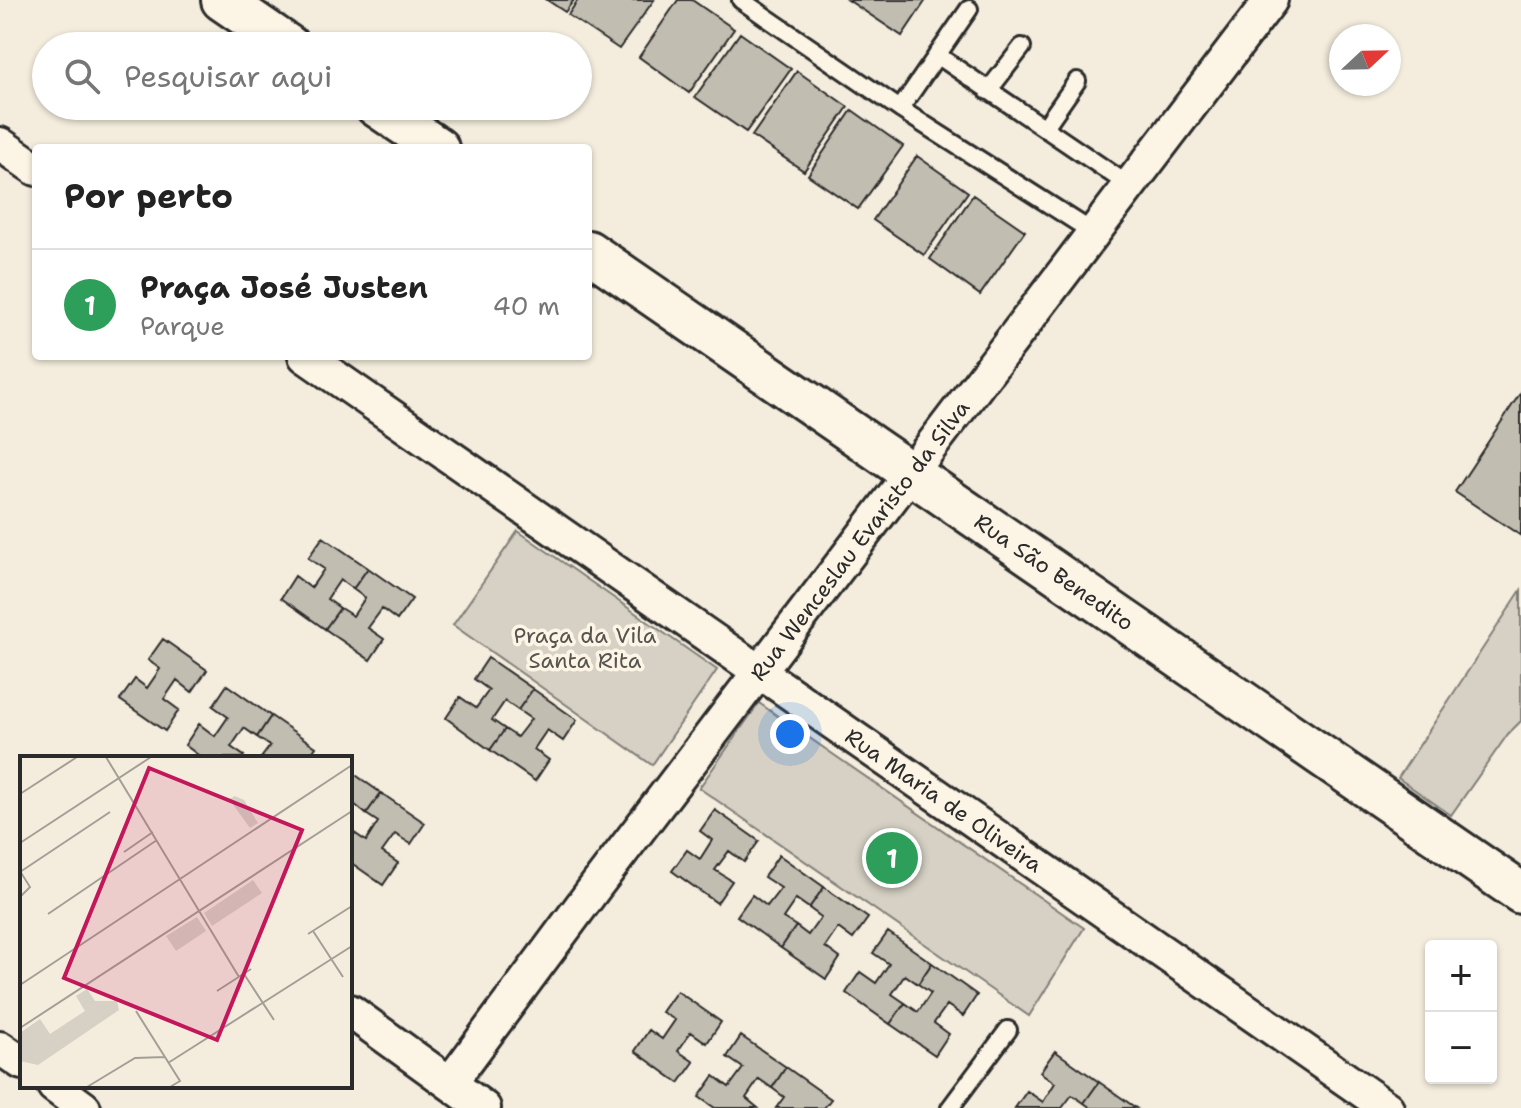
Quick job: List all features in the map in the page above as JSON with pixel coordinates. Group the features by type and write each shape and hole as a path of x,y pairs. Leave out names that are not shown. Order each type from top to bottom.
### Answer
{"street":[{"path":"222,0 269,32"},
{"name":"Rua Wenceslau Evaristo da Silva","path":"450,1083 1271,0"},
{"path":"397,120 432,144"},
{"path":"0,144 32,166"},
{"name":"Rua São Benedito","path":"592,254 1521,893"},
{"name":"Rua Maria de Oliveira","path":"311,360 1387,1108"},
{"path":"352,1012 480,1107"},
{"path":"0,1048 20,1062"},
{"path":"57,1088 84,1108"}],"lane":[{"path":"741,0 900,109 1094,233"},
{"path":"900,109 969,9"},
{"path":"988,91 1022,47"},
{"path":"937,55 1130,186"},
{"path":"1045,127 1077,81"},
{"path":"950,1108 1008,1030"}],"green space":[{"name":"Praça da Vila Santa Rita","path":"518,531 717,670 652,765 453,625"},
{"path":"1521,590 1521,721 1508,734 1451,815 1398,778"},
{"path":"759,703 1084,928 1029,1016 699,788"}],"building":[{"path":"547,0 574,0 565,12"},
{"path":"578,0 654,0 619,49 568,15"},
{"path":"678,0 692,0 734,29 689,93 639,57"},
{"path":"848,0 926,0 902,36"},
{"path":"740,33 791,69 746,132 695,97"},
{"path":"797,71 848,107 804,171 752,136"},
{"path":"852,110 903,146 858,209 808,175"},
{"path":"917,156 968,192 924,255 873,220"},
{"path":"973,195 1025,231 980,295 930,259"},
{"path":"1521,392 1521,536 1455,492"},
{"path":"323,537 368,568 353,589 340,580 327,599 340,608 325,629 281,598 295,576 311,588 324,569 308,558"},
{"path":"368,568 412,599 397,620 382,609 368,628 384,639 370,660 325,629 340,608 353,616 365,598 353,589"},
{"path":"163,639 207,670 192,692 177,680 164,699 179,710 165,731 120,700 135,679 147,688 160,669 148,660"},
{"path":"488,658 533,689 518,710 505,701 492,720 505,729 490,750 446,718 460,697 476,708 489,690 474,679"},
{"path":"227,685 271,716 257,737 244,728 231,747 244,756 199,756 185,745 199,724 215,736 228,717 213,706"},
{"path":"533,689 577,720 563,741 547,730 534,749 549,760 535,781 490,750 505,729 517,737 531,719 518,710"},
{"path":"271,716 316,747 309,756 262,756 270,746 257,737"},
{"path":"352,772 381,793 366,814 354,804 352,807"},
{"path":"381,793 425,823 411,844 395,834 382,852 398,863 383,885 352,863 352,833 366,841 378,822 366,814"},
{"path":"715,810 759,841 744,862 729,851 715,870 732,881 717,903 672,871 687,850 700,859 712,840 700,831"},
{"path":"779,855 824,887 809,908 796,899 783,918 796,926 781,948 737,916 752,895 767,906 781,888 764,877"},
{"path":"824,887 868,918 853,939 838,928 825,947 840,958 826,979 781,948 796,926 808,935 821,917 809,908"},
{"path":"888,932 932,963 918,984 905,975 892,994 905,1003 890,1024 846,993 860,972 876,983 889,964 873,953"},
{"path":"932,963 977,995 963,1016 947,1005 934,1023 949,1034 935,1055 890,1024 905,1003 918,1012 931,993 918,984"},
{"path":"677,991 721,1022 707,1043 691,1032 678,1051 694,1062 679,1083 635,1051 649,1030 662,1039 675,1020 662,1012"},
{"path":"741,1036 786,1067 772,1088 759,1079 746,1098 758,1108 715,1108 699,1097 714,1076 729,1087 743,1068 727,1057"},
{"path":"1055,1051 1099,1082 1084,1103 1072,1095 1062,1108 1015,1108 1027,1091 1043,1102 1055,1083 1040,1072"},
{"path":"786,1067 831,1099 824,1108 776,1108 784,1097 772,1088"},
{"path":"1099,1082 1136,1108 1091,1108 1084,1103"}],"place":[{"name":"Praça José Justen","path":"892,858"}]}
